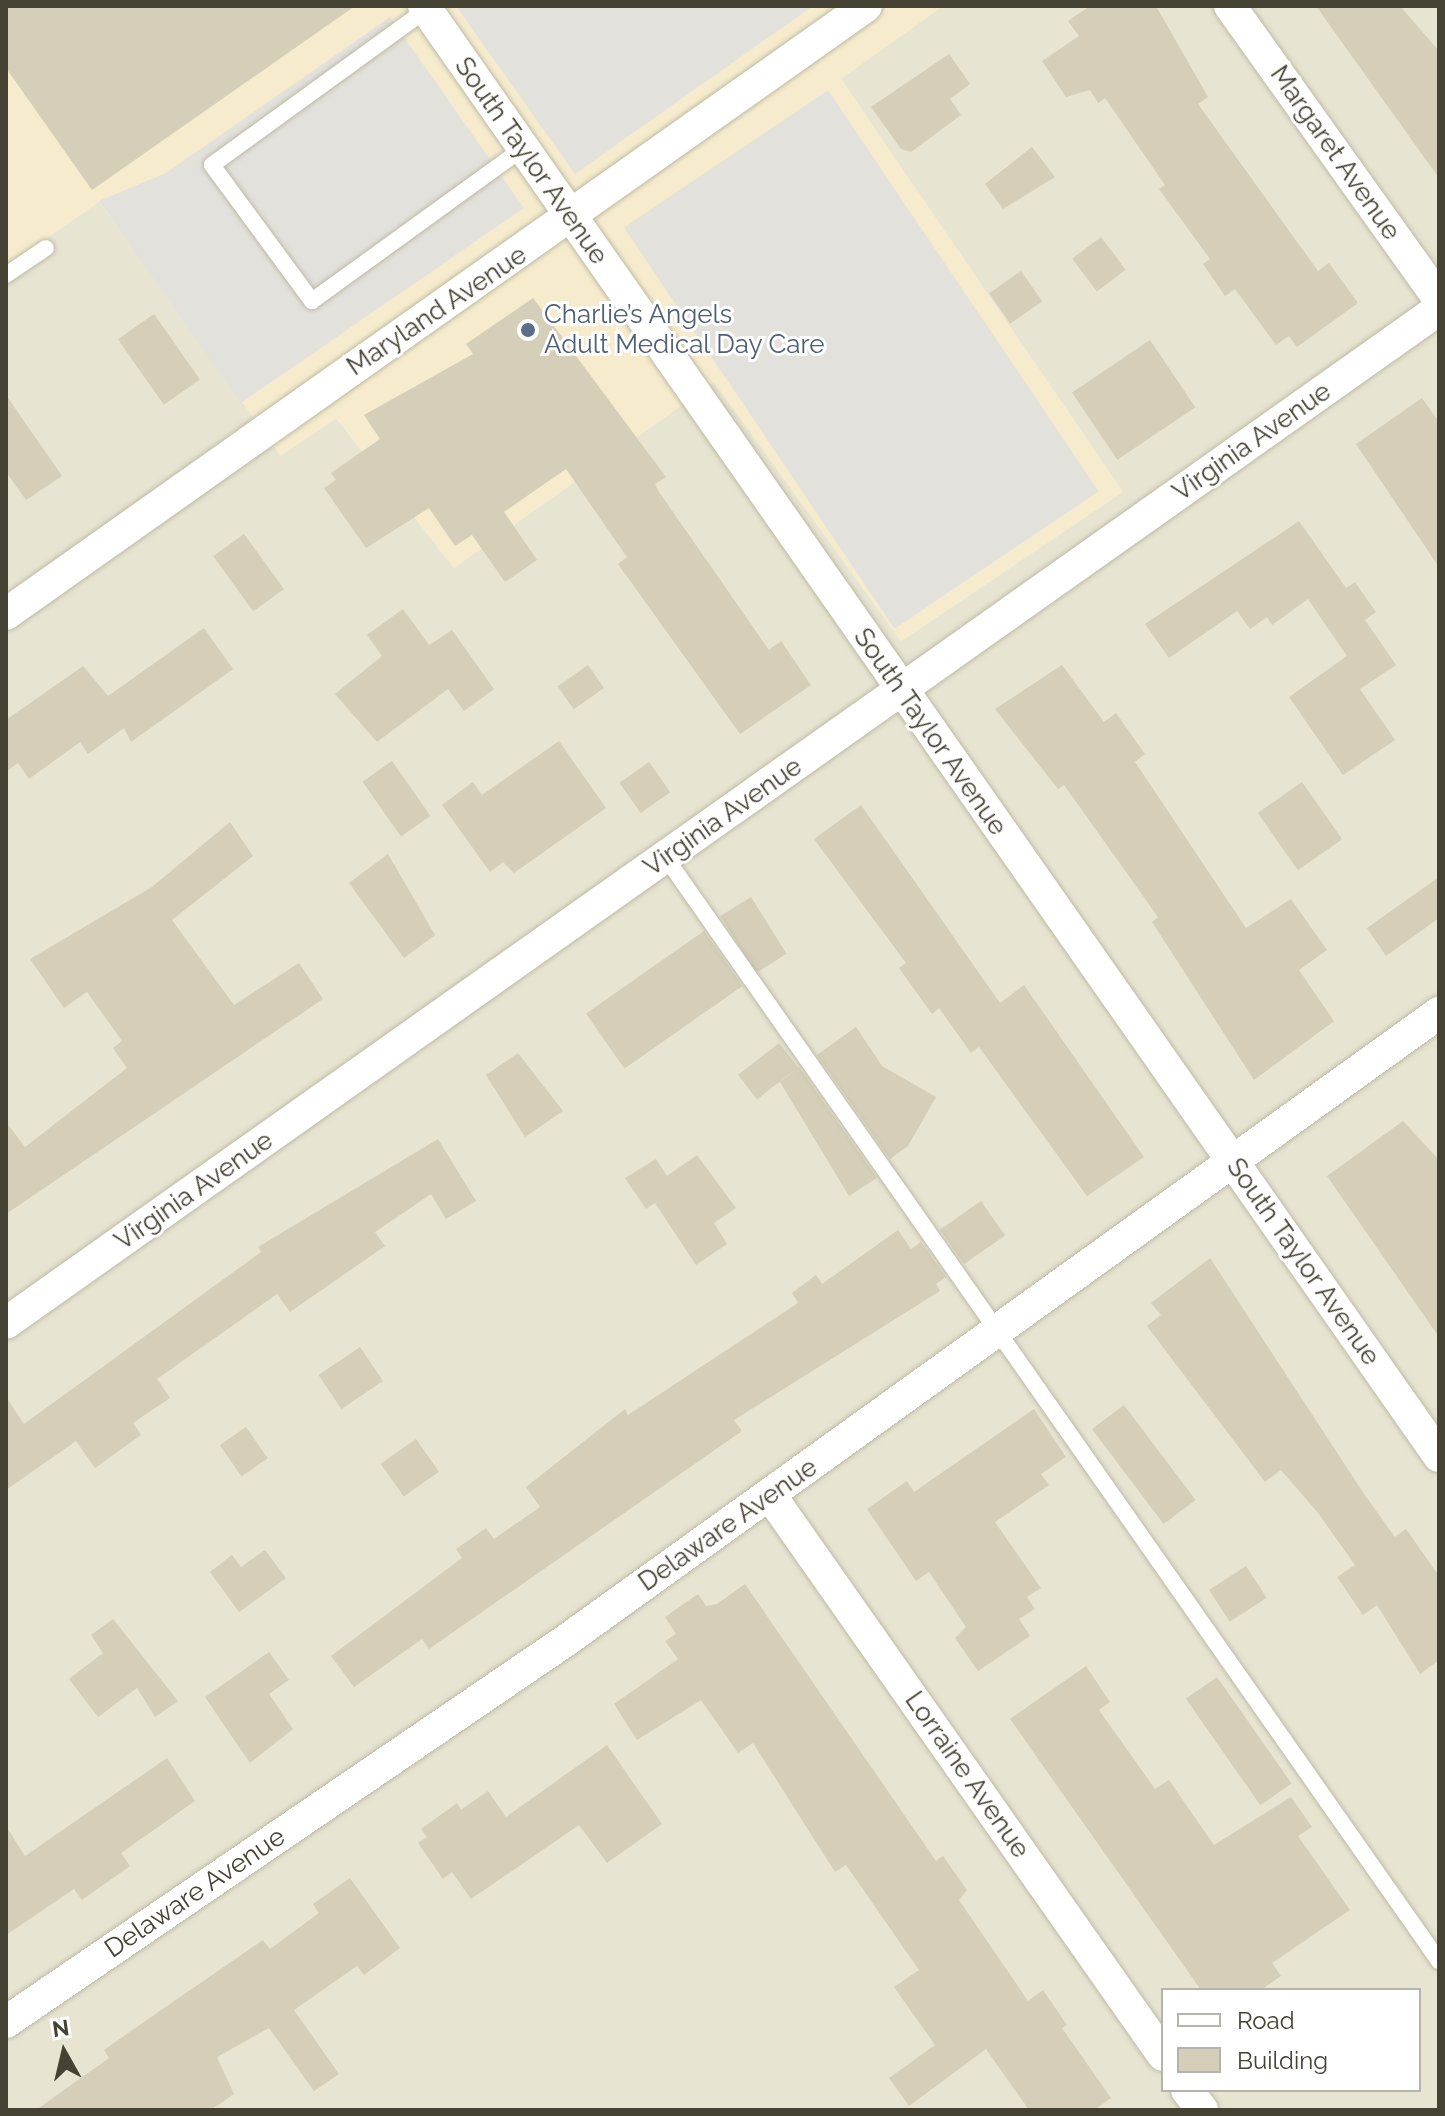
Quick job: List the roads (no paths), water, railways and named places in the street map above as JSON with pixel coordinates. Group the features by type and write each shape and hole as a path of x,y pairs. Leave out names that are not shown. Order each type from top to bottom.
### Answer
{"street":[{"name":"Maryland Avenue","path":"6,614 571,219 866,6"},
{"name":"Margaret Avenue","path":"1230,6 1439,299"},
{"name":"South Taylor Avenue","path":"427,7 522,149 1439,1456"},
{"name":"Virginia Avenue","path":"6,1323 1439,309"},
{"name":"Delaware Avenue","path":"6,2022 770,1495 1234,1165 1439,1013"},
{"name":"Lorraine Avenue","path":"770,1495 1161,2052"},
{"path":"1188,2092 1202,2110"}],"lane":[{"path":"427,7 212,165 312,301 522,149"},
{"path":"6,275 46,248"},
{"path":"666,858 1439,1961"}],"place":[{"name":"Charlie’s Angels Adult Medical Day Care","path":"528,330"}]}
